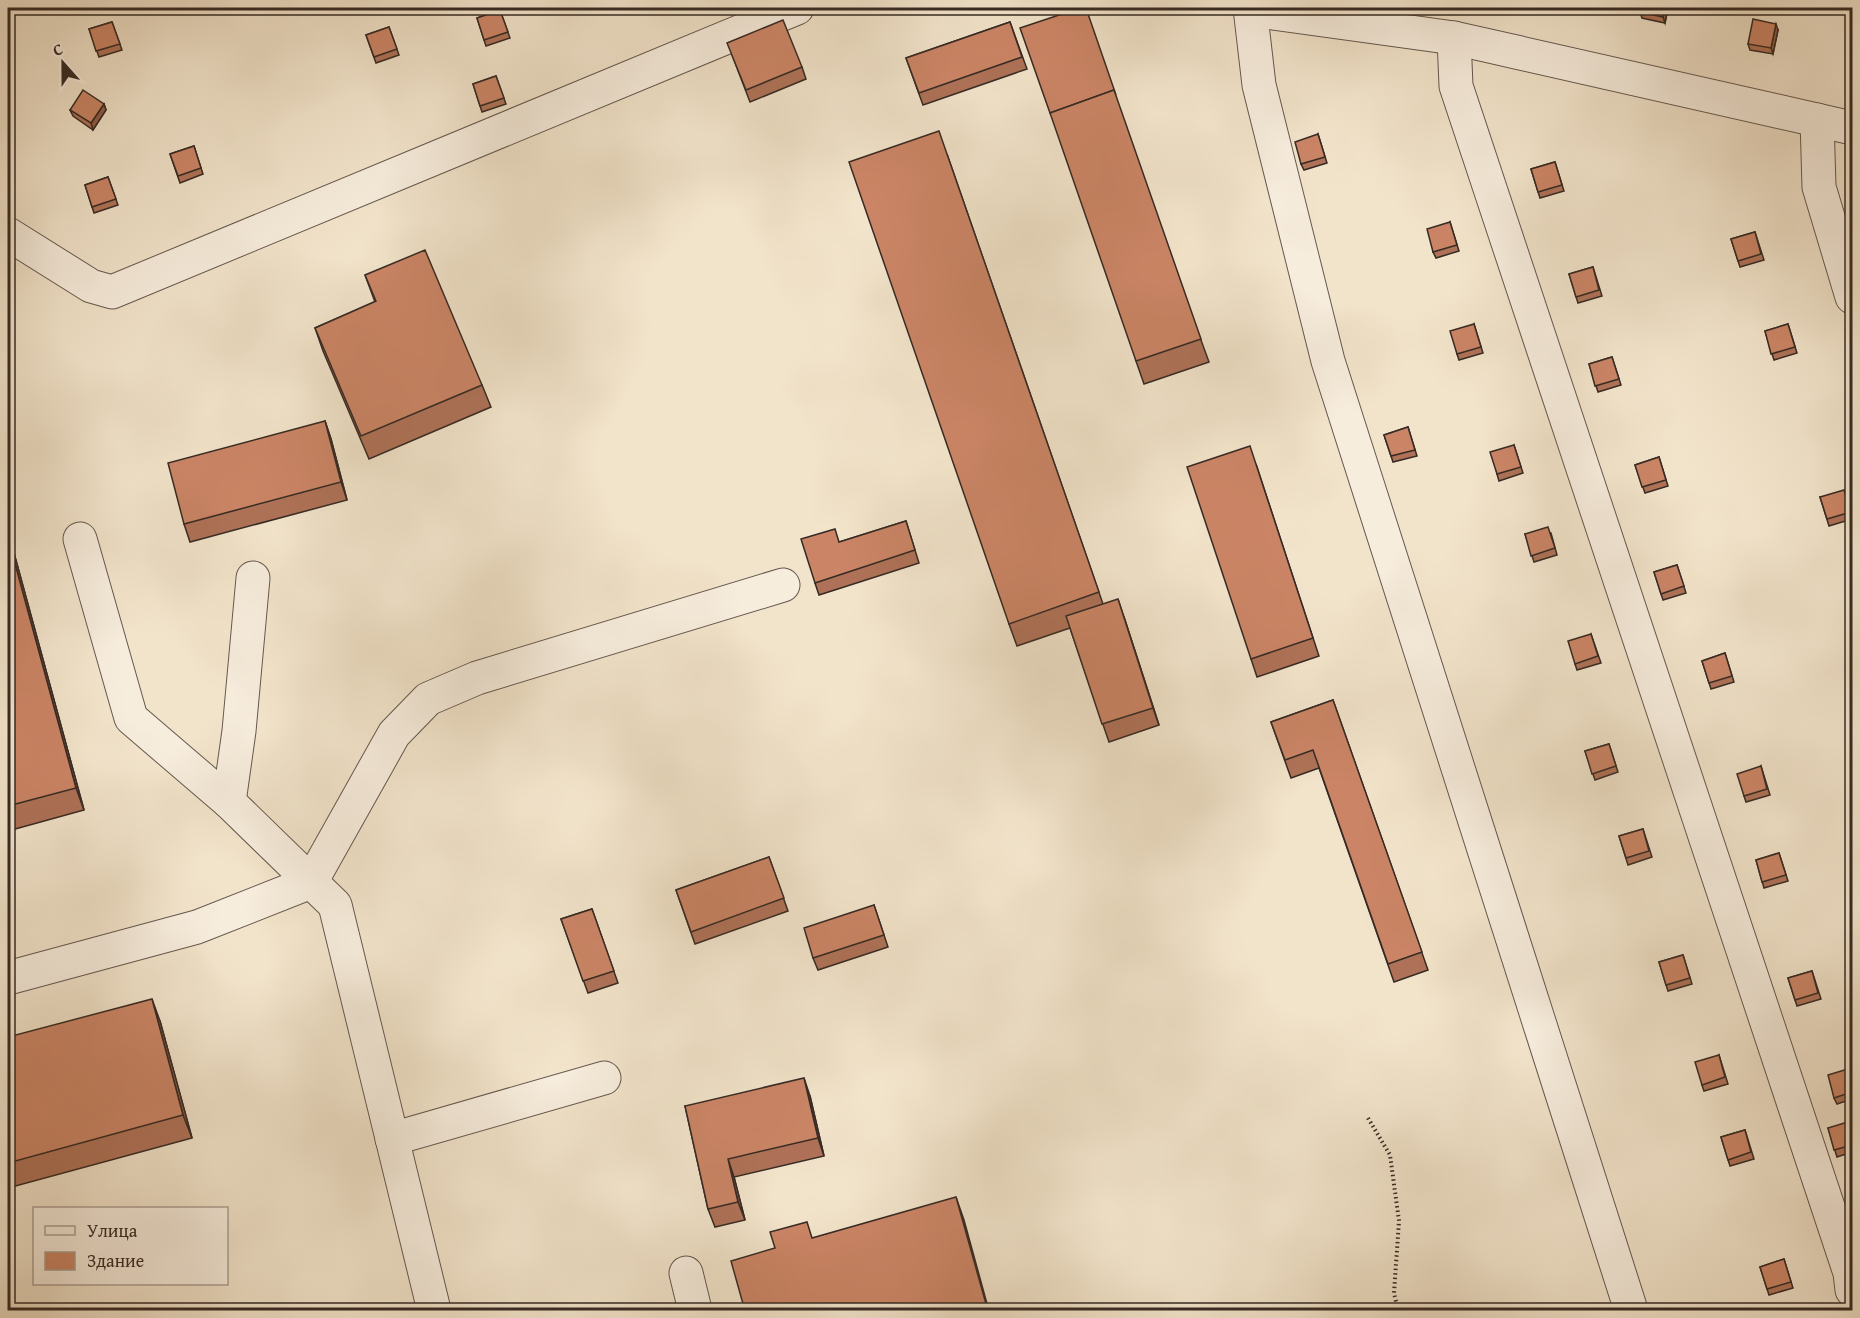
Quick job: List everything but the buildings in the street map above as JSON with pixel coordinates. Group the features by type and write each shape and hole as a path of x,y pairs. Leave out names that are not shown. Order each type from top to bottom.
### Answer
{"lane":[{"path":"8,234 91,286 112,292 797,8"},
{"path":"1631,1311 1328,361 1259,85 1251,9 1454,38 1852,128"},
{"path":"1454,38 1456,86 1850,1273 1852,1290"},
{"path":"1817,120 1819,187 1852,297"},
{"path":"80,539 131,718 229,802 335,905 434,1311"},
{"path":"229,802 239,730 253,578"},
{"path":"8,978 197,927 311,882 394,734 428,699 477,678 783,585"},
{"path":"392,1139 604,1078"},
{"path":"686,1273 695,1311"}],"path":[{"path":"1368,1118 1390,1155 1399,1221 1394,1293 1398,1311"}]}
